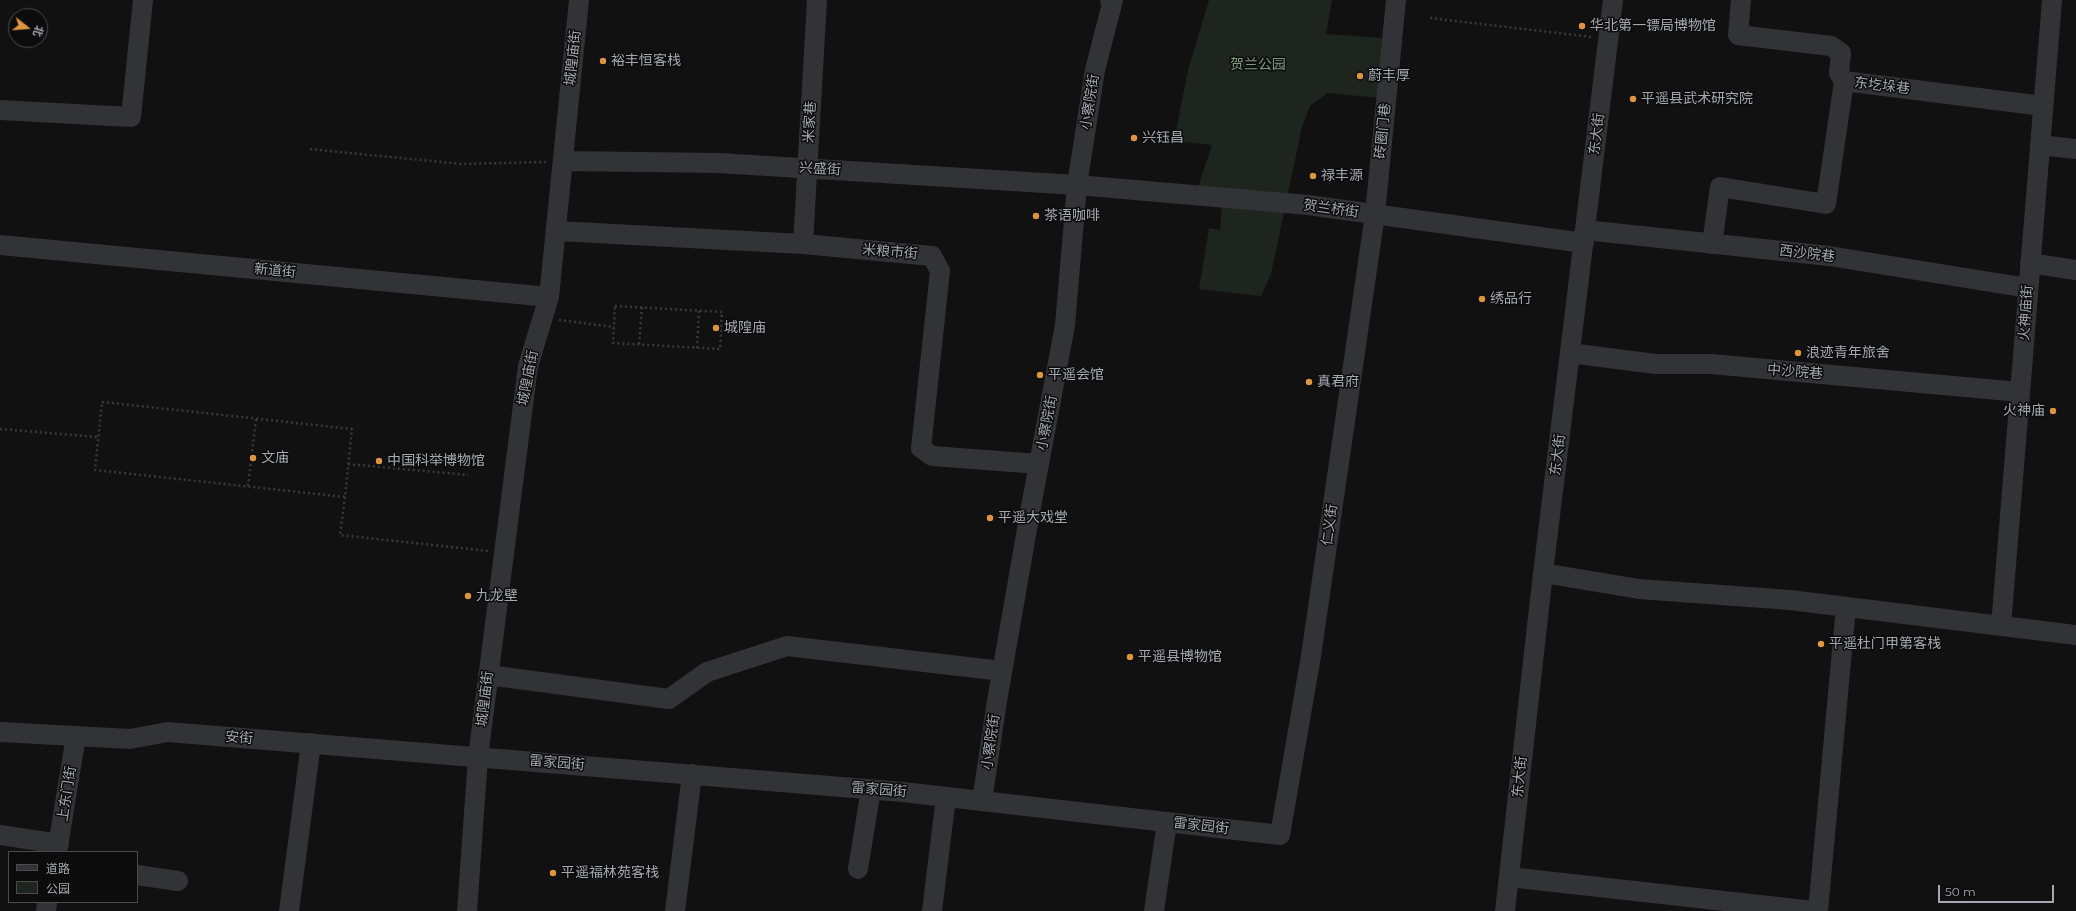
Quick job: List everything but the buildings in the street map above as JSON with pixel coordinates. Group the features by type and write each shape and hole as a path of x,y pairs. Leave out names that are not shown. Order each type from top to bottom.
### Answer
{"street":[{"path":"0,110 131,117 143,0"},
{"name":"城隍庙街","path":"467,911 478,757 528,366 549,297 557,231 579,0"},
{"name":"米家巷","path":"803,244 817,0"},
{"name":"小察院街","path":"982,801 1002,671 1065,325 1077,185 1094,70 1113,0 1110,0"},
{"name":"砖圈门巷","path":"1375,214 1396,0"},
{"name":"东大街","path":"1505,911 1543,573 1613,0"},
{"name":"东圪垛巷","path":"1741,0 1738,35 1831,46 1841,53 1838,73 1844,81 2043,106"},
{"name":"火神庙街","path":"2001,626 2052,0"},
{"path":"1712,244 1720,187 1826,204 1844,81"},
{"path":"2040,145 2076,149"},
{"name":"兴盛街","path":"563,161 719,163 1077,185"},
{"name":"贺兰桥街","path":"1077,185 1308,205 1375,214 1584,237"},
{"name":"仁义街","path":"1280,835 1311,656 1375,214"},
{"name":"米粮市街","path":"557,231 803,244 932,256 940,270 921,448 932,456 1039,464"},
{"name":"西沙院巷","path":"1584,237 1712,244 1829,256 2028,288"},
{"name":"新道街","path":"0,245 549,297"},
{"path":"2030,263 2076,270"},
{"name":"中沙院巷","path":"1570,352 1655,364 1711,364 2020,392"},
{"path":"1543,573 1639,589 1790,600 2076,635"},
{"path":"1818,911 1846,607"},
{"path":"488,676 669,699 707,672 787,646 1002,671"},
{"name":"安街","path":"0,732 130,740 168,732 478,757"},
{"name":"上东门街","path":"58,848 76,736"},
{"path":"289,911 311,743"},
{"name":"雷家园街","path":"478,757 871,789 1280,835"},
{"path":"674,911 692,774"},
{"path":"858,869 871,789"},
{"path":"932,911 946,797"},
{"path":"1154,911 1167,822"},
{"path":"0,835 58,848"},
{"path":"138,875 178,881"},
{"path":"1509,877 1814,911"}],"path":[{"path":"1430,18 1608,39"},
{"path":"310,149 461,164 563,161"},
{"path":"615,306 642,307 722,312 720,349 613,343 615,306"},
{"path":"639,344 642,307"},
{"path":"697,348 699,310"},
{"path":"542,318 614,327"},
{"path":"345,496 95,470 102,402 352,429 345,496 340,535 504,553"},
{"path":"248,486 256,419"},
{"path":"0,429 98,437"},
{"path":"348,464 468,475"}],"green space":[{"name":"贺兰公园","path":"1209,0 1332,0 1326,34 1382,38 1379,98 1328,93 1310,106 1302,127 1271,274 1261,296 1199,289 1209,228 1220,230 1223,191 1198,187 1212,145 1174,141 1188,70"}],"place":[{"name":"华北第一镖局博物馆","path":"1582,26"},
{"name":"裕丰恒客栈","path":"603,61"},
{"name":"蔚丰厚","path":"1360,76"},
{"name":"平遥县武术研究院","path":"1633,99"},
{"name":"兴钰昌","path":"1134,138"},
{"name":"禄丰源","path":"1313,176"},
{"name":"茶语咖啡","path":"1036,216"},
{"name":"绣品行","path":"1482,299"},
{"name":"城隍庙","path":"716,328"},
{"name":"浪迹青年旅舍","path":"1798,353"},
{"name":"平遥会馆","path":"1040,375"},
{"name":"真君府","path":"1309,382"},
{"name":"火神庙","path":"2053,411"},
{"name":"文庙","path":"253,458"},
{"name":"中国科举博物馆","path":"379,461"},
{"name":"平遥大戏堂","path":"990,518"},
{"name":"九龙壁","path":"468,596"},
{"name":"平遥杜门甲第客栈","path":"1821,644"},
{"name":"平遥县博物馆","path":"1130,657"},
{"name":"平遥福林苑客栈","path":"553,873"}]}
